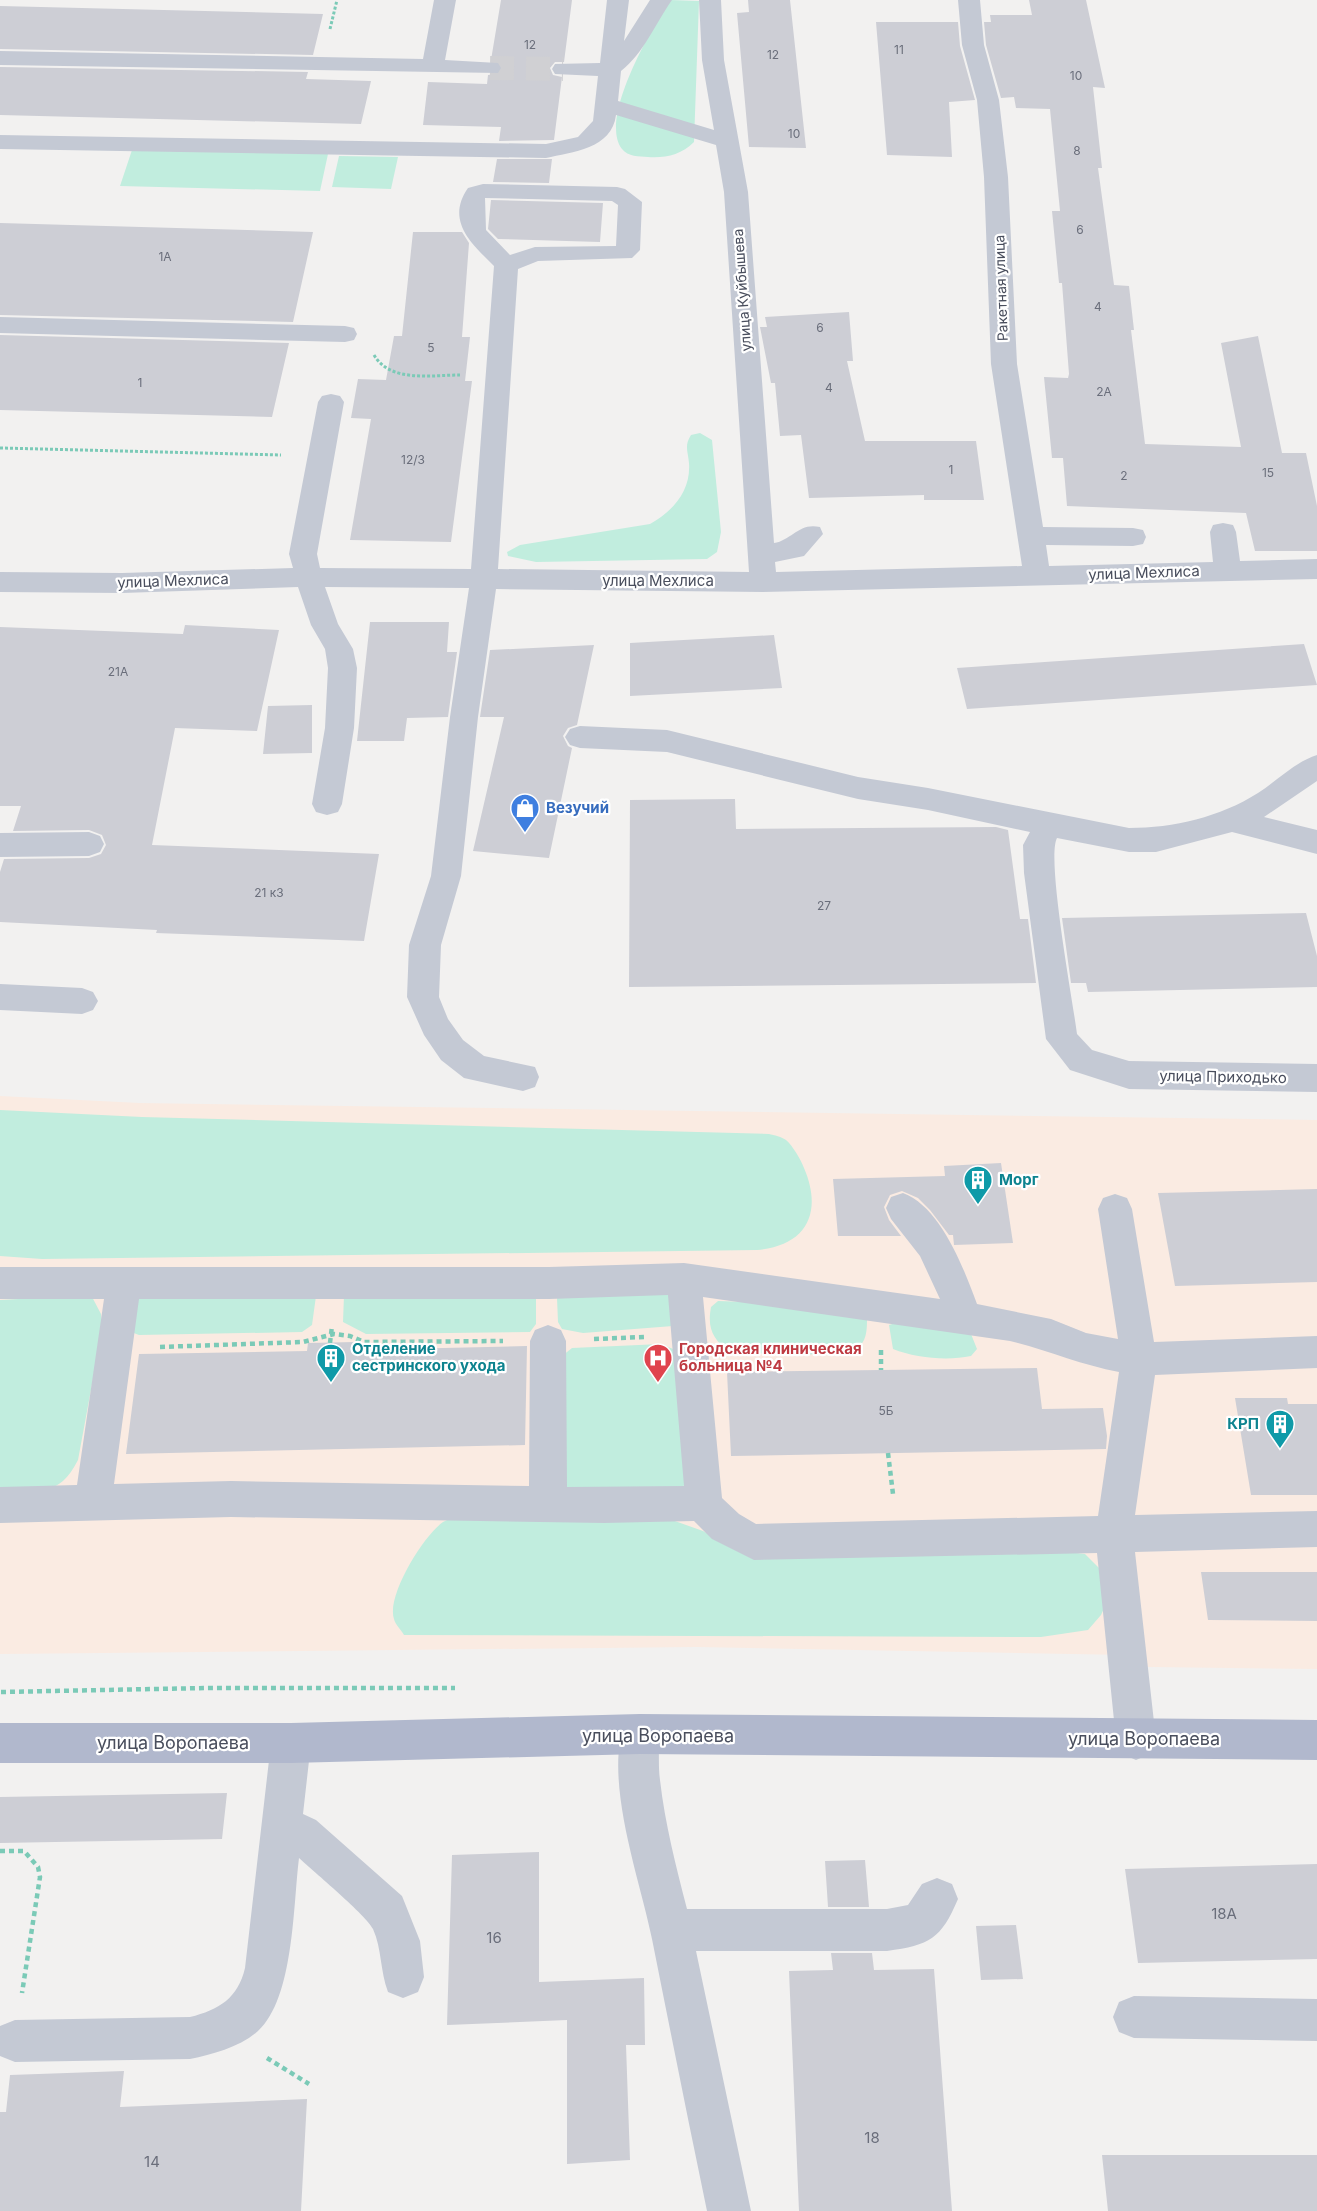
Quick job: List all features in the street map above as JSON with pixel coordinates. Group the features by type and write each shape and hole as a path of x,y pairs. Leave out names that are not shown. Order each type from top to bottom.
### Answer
{"main road":[{"name":"улица Воропаева","path":"0,1743 291,1743 640,1734 1317,1740"}],"street":[{"path":"433,66 445,0"},
{"path":"0,142 546,151 586,142 604,123 618,0"},
{"path":"563,69 609,70 628,55 646,20 661,0"},
{"name":"улица Куйбышева","path":"710,0 713,60 736,192 762,569"},
{"name":"Ракетная улица","path":"969,0 973,45 988,100 996,177 1004,364 1037,576"},
{"path":"0,58 490,68"},
{"path":"606,105 728,141"},
{"path":"506,265 535,254 624,254 628,250 630,202 617,194 483,191 476,193 472,200 474,232 506,265 500,375 484,580 464,717 452,843 446,876 425,945 423,997 435,1026 452,1050 476,1068 523,1077"},
{"path":"0,325 345,334"},
{"path":"327,804 337,747 343,667 340,651 326,625 308,577 303,554 331,402"},
{"path":"1223,532 1228,570"},
{"path":"762,569 780,554 794,549 810,534"},
{"path":"1030,537 1133,537"},
{"name":"улица Мехлиса","path":"0,582 122,584 308,577 484,580 762,569 1037,576 1317,569"},
{"path":"580,737 667,741 858,788 928,799 1129,840 1156,840 1232,820 1268,801 1317,766"},
{"path":"1232,820 1317,842"},
{"name":"улица Приходько","path":"1048,825 1038,845 1039,873 1062,1039 1081,1060 1129,1075 1317,1078"},
{"path":"0,845 89,844"},
{"path":"0,997 82,1001"},
{"path":"903,1208 919,1223 940,1256 964,1317"},
{"path":"1115,1209 1139,1359 1114,1534 1136,1740"},
{"path":"684,1279 704,1503 710,1514 725,1528 754,1542 1317,1529"},
{"path":"0,1283 549,1283 684,1279 1010,1325 1051,1335 1084,1349 1139,1359 1317,1352"},
{"path":"93,1502 124,1283"},
{"path":"548,1341 548,1504"},
{"path":"0,1505 231,1499 548,1504 704,1503"},
{"path":"640,1734 639,1777 651,1846 671,1930 729,2211"},
{"path":"15,2041 190,2038 212,2033 233,2024 251,2007 262,1982 283,1827 291,1743"},
{"path":"283,1827 302,1834 387,1911 399,1941 403,1977"},
{"path":"671,1930 887,1930 920,1924 932,1913 937,1899"},
{"path":"1134,2017 1317,2020"}],"path":[{"path":"345,334 358,335 370,340 376,362 382,369 392,373 500,375"},
{"path":"0,448 258,454"},
{"path":"115,1348 303,1342 314,1335 354,1335 364,1342 548,1341 690,1336"},
{"path":"0,1851 24,1851 38,1868 40,1877 15,2041"}],"shaded area":[{"name":"Городская клиническая больница №4","path":"0,1096 140,1103 1317,1120 1317,1669 1147,1667 1127,1655 696,1647 0,1654"}],"green space":[{"path":"670,0 699,1 694,142 684,150 667,156 634,156 622,149 616,135 617,117 631,73"},
{"path":"132,150 328,154 320,191 120,186"},
{"path":"339,156 398,157 391,189 332,187"},
{"path":"700,433 712,440 721,532 717,552 707,559 536,562 508,556 507,552 520,545 650,524 658,519 673,506 684,491 689,473 688,442 691,435"},
{"path":"0,1110 142,1117 769,1134 786,1140 801,1161 812,1199 811,1212 799,1234 788,1242 757,1250 42,1259 0,1256"},
{"path":"673,1292 673,1326 583,1333 562,1329 558,1322 557,1298"},
{"path":"91,1295 101,1314 102,1330 78,1460 71,1472 55,1487 36,1492 0,1493 0,1300"},
{"path":"135,1295 316,1296 312,1325 302,1332 139,1335 131,1332"},
{"path":"344,1295 536,1295 536,1324 530,1332 366,1334 343,1322"},
{"path":"718,1301 748,1302 867,1319 866,1335 862,1344 850,1355 730,1353 715,1338 711,1328 711,1307"},
{"path":"902,1321 969,1329 977,1349 971,1356 962,1358 932,1358 893,1349 889,1325"},
{"path":"661,1344 673,1349 687,1480 683,1487 585,1494 565,1487 562,1356 572,1348"},
{"path":"461,1516 672,1520 703,1531 730,1546 1042,1549 1085,1554 1101,1570 1107,1602 1101,1615 1088,1630 1041,1637 404,1635 395,1621 393,1609 408,1567 435,1529 445,1521"}],"building":[{"path":"501,0 572,0 564,62 555,62 550,68 553,75 562,77 554,140 499,141 501,127 423,125 428,82 487,84 488,75 500,74 503,69 500,62 491,60"},
{"path":"748,0 790,0 806,148 749,147 737,13 749,12"},
{"path":"1029,0 1086,0 1105,88 1093,87 1102,168 1098,168 1114,285 1129,286 1134,330 1131,330 1145,444 1241,447 1221,343 1258,336 1282,453 1306,453 1317,506 1317,551 1255,551 1246,513 1067,506 1063,458 1052,458 1044,377 1068,378 1069,374 1062,283 1059,283 1052,211 1060,211 1050,109 1016,108 1014,97 1001,98 986,45 984,22 991,22 990,15 1032,15"},
{"path":"0,6 323,14 313,55 0,49"},
{"path":"876,22 958,22 960,46 975,100 949,102 952,157 887,155"},
{"path":"0,67 308,72 306,79 371,81 361,124 0,115"},
{"path":"497,159 552,159 549,183 493,182"},
{"path":"491,200 603,203 600,242 498,239 488,229"},
{"path":"0,223 313,232 293,322 0,315"},
{"path":"413,232 462,232 469,243 462,337 470,337 465,381 472,381 451,542 350,540 371,419 351,418 358,379 386,380 394,336 402,336"},
{"path":"849,312 853,361 847,361 865,441 976,441 984,500 924,500 924,495 809,498 801,435 780,436 775,383 771,383 760,327 767,327 765,317"},
{"path":"0,335 289,343 272,417 0,410"},
{"path":"370,622 449,622 447,652 457,652 448,717 407,718 404,741 357,741"},
{"path":"185,625 279,630 257,731 175,728 152,845 379,854 364,941 156,933 157,930 0,922 0,872 4,859 89,858 101,854 106,845 102,835 89,830 13,831 21,806 0,806 0,627 183,634"},
{"path":"774,635 782,688 630,696 630,643"},
{"path":"1304,644 1317,685 967,709 957,668"},
{"path":"594,645 577,725 568,728 563,736 568,746 572,748 549,858 473,851 504,717 480,717 490,650"},
{"path":"312,705 312,753 263,754 268,706"},
{"path":"735,799 736,829 996,827 1008,830 1020,919 1028,919 1036,983 629,987 630,800"},
{"path":"1306,913 1317,956 1317,987 1088,992 1086,983 1071,983 1062,918"},
{"path":"1001,1163 1013,1243 954,1245 953,1235 949,1235 930,1210 918,1198 902,1191 890,1195 884,1207 889,1220 901,1236 838,1236 833,1179 945,1176 944,1166"},
{"path":"1317,1189 1317,1282 1175,1286 1158,1193"},
{"name":"Отделение сестринского ухода","path":"355,1342 354,1350 527,1346 525,1445 126,1454 139,1354 307,1351 308,1343"},
{"path":"1037,1368 1042,1409 1103,1408 1107,1436 1106,1449 731,1456 727,1372"},
{"name":"КРП","path":"1235,1398 1287,1398 1288,1404 1317,1404 1317,1495 1251,1495"},
{"path":"1201,1572 1317,1572 1317,1621 1208,1620"},
{"path":"227,1793 222,1839 0,1843 0,1797"},
{"path":"539,1852 539,1982 644,1978 645,2045 626,2045 630,2160 567,2164 567,2020 447,2025 452,1855"},
{"path":"865,1860 869,1907 828,1907 825,1861"},
{"path":"1317,1864 1317,1959 1138,1963 1125,1869"},
{"path":"1016,1925 1023,1979 981,1980 976,1926"},
{"path":"831,1953 872,1953 874,1970 934,1969 952,2211 799,2211 789,1971 833,1970"},
{"path":"124,2071 120,2107 307,2099 301,2211 0,2211 0,2112 6,2112 10,2075"},
{"path":"1102,2155 1317,2155 1317,2211 1108,2211"}],"tunnel":[{"path":"490,68 563,69"}],"place":[{"name":"Везучий","path":"525,834"},
{"name":"Морг","path":"978,1206"},
{"name":"Отделение сестринского ухода","path":"331,1384"},
{"name":"Городская клиническая больница №4","path":"658,1384"},
{"name":"КРП","path":"1280,1450"}]}
